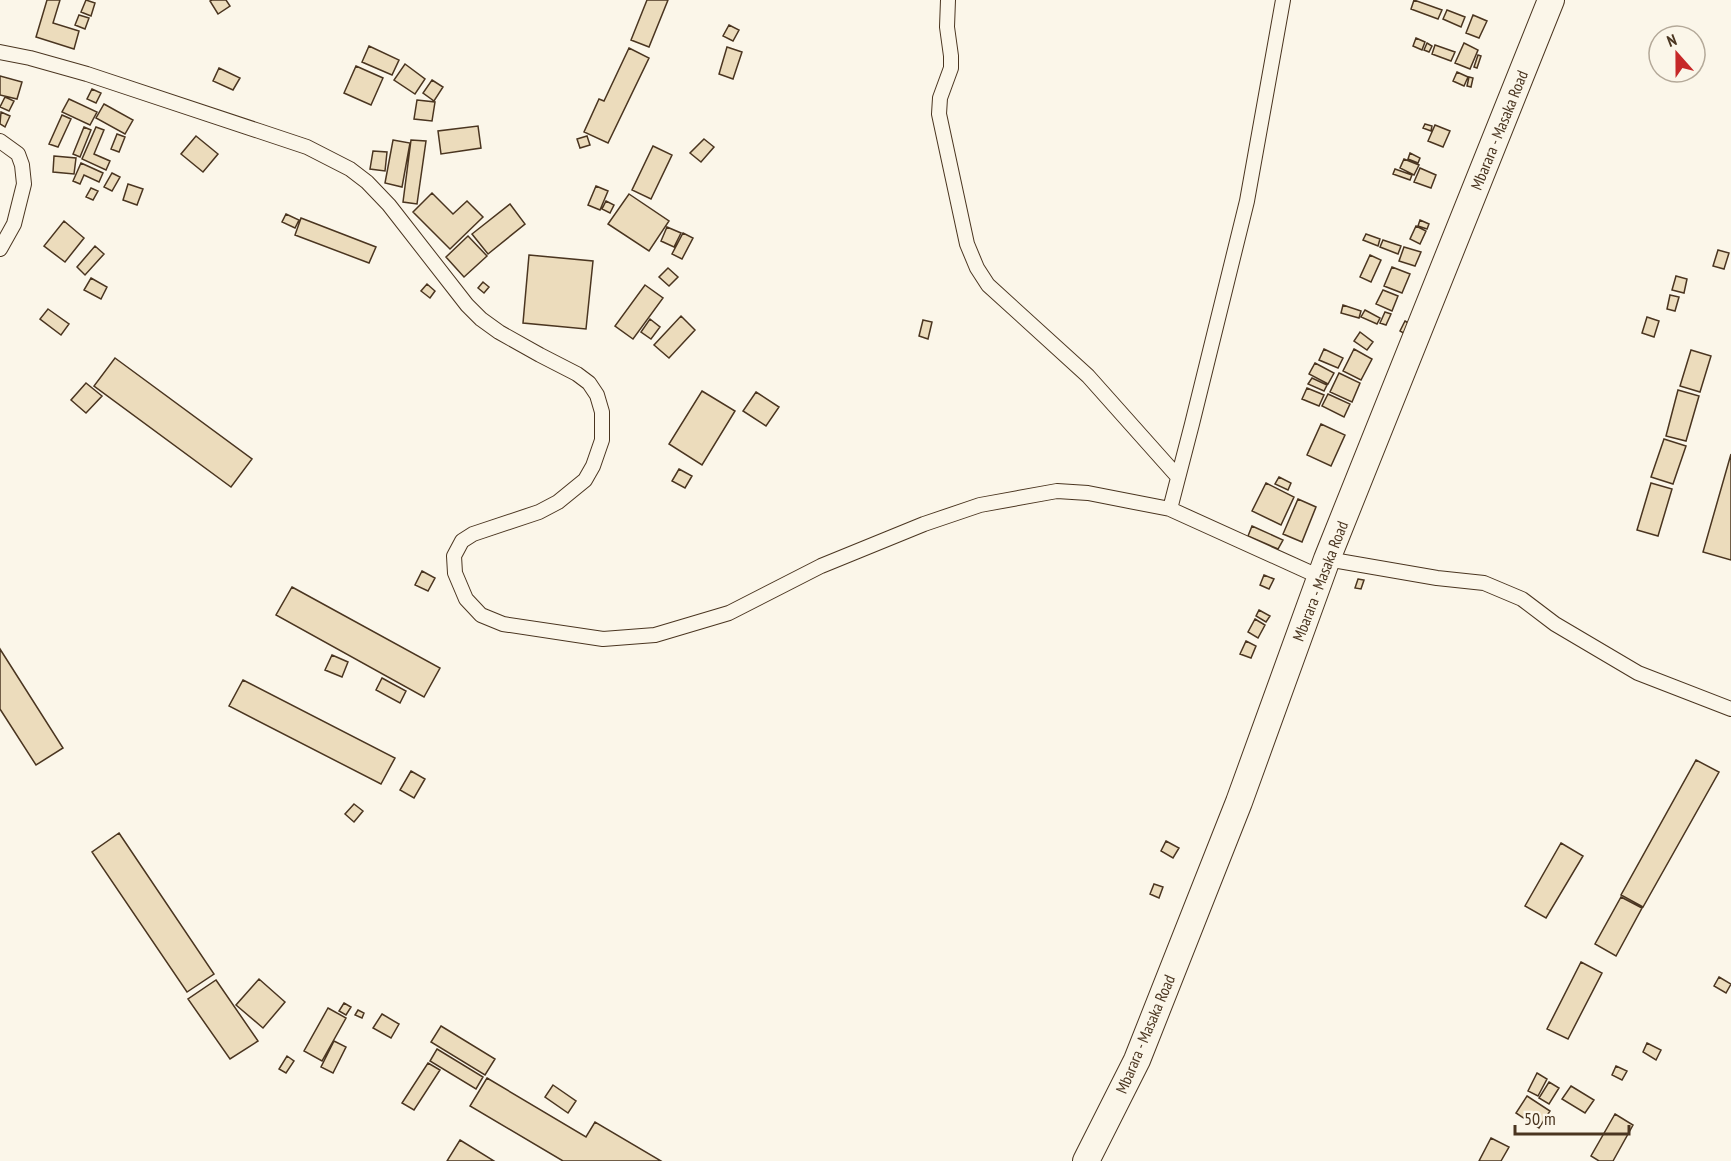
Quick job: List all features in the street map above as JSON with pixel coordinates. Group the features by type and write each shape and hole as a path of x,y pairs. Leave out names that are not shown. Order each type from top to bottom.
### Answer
{"highway":[{"name":"Mbarara - Masaka Road","path":"1086,1161 1137,1060 1239,802 1324,568 1551,0"}],"street":[{"path":"948,0 947,27 951,68 940,98 939,114 967,244 977,268 988,285 1088,376 1178,477"},
{"path":"1170,509 1246,201 1282,0"},
{"path":"0,52 87,74 227,120 307,147 350,169 367,182 389,205 467,305 481,319 509,338 577,374 589,383 597,395 602,411 602,440 593,466 585,480 558,502 539,512 473,534 462,541 454,556 455,573 466,598 481,615 503,624 603,639 655,635 729,612 821,566 924,524 980,505 1057,491 1088,493 1170,509 1324,568 1484,583 1522,599 1555,624 1638,673 1731,709"},
{"path":"0,141 18,154 24,184 14,224 0,249"}],"building":[{"path":"47,0 60,0 53,23 79,31 74,49 36,37"},
{"path":"86,0 95,3 91,16 81,12"},
{"path":"226,0 230,6 218,14 210,1"},
{"path":"647,0 668,0 649,47 631,40"},
{"path":"1414,0 1442,10 1438,19 1411,9"},
{"path":"1447,10 1465,17 1461,27 1443,19"},
{"path":"79,15 89,18 85,29 75,25"},
{"path":"1473,15 1487,21 1479,38 1466,33"},
{"path":"729,25 739,30 733,41 723,36"},
{"path":"1416,38 1425,42 1422,50 1413,46"},
{"path":"1427,43 1432,46 1429,52 1424,50"},
{"path":"1464,43 1478,50 1470,69 1455,63"},
{"path":"1435,45 1455,52 1451,61 1432,54"},
{"path":"369,46 399,60 392,75 362,62"},
{"path":"727,47 742,52 733,79 719,74"},
{"path":"629,48 649,58 608,143 584,132 599,99 604,101"},
{"path":"1478,55 1481,56 1477,68 1474,67"},
{"path":"405,64 425,79 415,94 394,80"},
{"path":"356,66 383,78 371,105 344,93"},
{"path":"219,68 240,78 233,90 213,81"},
{"path":"1457,72 1468,77 1464,86 1453,81"},
{"path":"0,76 22,82 17,99 0,95"},
{"path":"1469,77 1473,78 1471,87 1467,86"},
{"path":"432,80 443,87 434,101 423,93"},
{"path":"92,89 101,93 96,103 87,99"},
{"path":"5,97 14,101 9,111 0,107"},
{"path":"69,99 97,112 90,125 62,112"},
{"path":"417,100 435,102 432,121 414,119"},
{"path":"104,104 133,120 125,134 96,118"},
{"path":"1,112 10,116 5,127 0,124"},
{"path":"62,115 71,119 58,147 49,144"},
{"path":"1425,124 1432,126 1431,131 1423,128"},
{"path":"1435,125 1450,131 1443,147 1428,141"},
{"path":"478,126 481,148 441,154 438,131"},
{"path":"84,127 91,130 80,157 73,154"},
{"path":"96,127 104,130 94,154 110,161 106,170 82,159"},
{"path":"117,134 125,137 119,152 111,149"},
{"path":"196,136 218,154 203,172 181,154"},
{"path":"587,136 590,145 580,148 577,139"},
{"path":"704,139 714,147 701,162 690,153"},
{"path":"393,140 410,143 402,187 385,183"},
{"path":"411,140 426,141 417,204 403,202"},
{"path":"653,146 672,155 651,199 632,190"},
{"path":"373,151 387,152 385,171 370,169"},
{"path":"1410,153 1420,158 1418,163 1408,159"},
{"path":"54,156 76,158 74,174 53,172"},
{"path":"1404,159 1419,165 1414,175 1400,168"},
{"path":"81,163 103,173 99,182 84,175 80,184 73,181"},
{"path":"1420,168 1436,175 1431,188 1414,182"},
{"path":"1395,169 1412,175 1410,180 1393,174"},
{"path":"112,173 120,177 112,191 104,187"},
{"path":"128,184 143,189 137,205 123,200"},
{"path":"596,186 608,191 600,210 588,205"},
{"path":"91,188 98,191 93,200 86,197"},
{"path":"432,193 453,214 467,201 483,217 450,249 413,212"},
{"path":"629,194 669,221 649,251 608,224"},
{"path":"606,201 614,205 610,213 602,209"},
{"path":"510,204 525,224 488,254 472,234"},
{"path":"286,214 299,220 295,228 282,222"},
{"path":"301,218 376,247 369,263 295,235"},
{"path":"1420,220 1429,224 1427,229 1418,226"},
{"path":"64,221 84,238 65,262 44,246"},
{"path":"1416,226 1426,231 1420,244 1410,239"},
{"path":"667,227 681,233 674,247 661,241"},
{"path":"683,233 693,238 682,259 672,254"},
{"path":"1366,234 1380,239 1378,246 1363,240"},
{"path":"468,236 487,256 464,277 446,257"},
{"path":"1383,240 1401,246 1398,254 1380,247"},
{"path":"95,246 104,254 85,275 77,267"},
{"path":"1404,247 1421,252 1415,266 1399,261"},
{"path":"1718,250 1729,253 1724,269 1713,266"},
{"path":"529,255 593,261 586,329 523,323"},
{"path":"1370,255 1381,260 1371,282 1360,277"},
{"path":"1392,267 1410,274 1402,293 1384,286"},
{"path":"668,268 678,277 669,286 659,277"},
{"path":"1676,276 1687,279 1684,293 1672,290"},
{"path":"91,278 107,287 101,299 84,290"},
{"path":"483,282 489,287 484,293 478,288"},
{"path":"427,284 435,291 430,298 421,291"},
{"path":"645,285 663,298 633,339 615,326"},
{"path":"1383,290 1398,296 1392,311 1376,304"},
{"path":"1670,295 1679,297 1675,311 1667,309"},
{"path":"1343,305 1361,311 1359,318 1341,313"},
{"path":"48,309 69,324 61,335 40,319"},
{"path":"1365,310 1380,318 1377,324 1361,317"},
{"path":"1385,312 1391,314 1386,325 1380,323"},
{"path":"681,316 695,330 669,358 654,345"},
{"path":"1647,317 1659,321 1654,337 1642,333"},
{"path":"650,319 660,327 651,339 641,332"},
{"path":"923,320 932,322 928,339 919,336"},
{"path":"1405,321 1410,324 1405,334 1400,331"},
{"path":"1360,332 1373,342 1367,350 1354,341"},
{"path":"1324,349 1343,358 1338,368 1319,360"},
{"path":"1354,349 1372,359 1361,380 1343,371"},
{"path":"1691,350 1711,356 1700,392 1680,386"},
{"path":"115,358 252,459 231,487 94,386"},
{"path":"1315,363 1334,373 1328,384 1309,374"},
{"path":"1339,373 1360,383 1352,402 1330,392"},
{"path":"1312,378 1327,385 1324,391 1308,384"},
{"path":"86,383 102,396 86,413 71,400"},
{"path":"1307,388 1324,395 1319,406 1302,399"},
{"path":"1678,390 1699,396 1686,441 1666,436"},
{"path":"702,391 735,411 702,465 669,444"},
{"path":"756,392 779,407 766,426 743,411"},
{"path":"1328,394 1350,404 1344,417 1322,406"},
{"path":"1321,424 1345,435 1331,466 1307,455"},
{"path":"1664,439 1686,446 1673,484 1651,477"},
{"path":"1731,454 1731,560 1703,552"},
{"path":"679,469 692,476 685,488 672,481"},
{"path":"1279,477 1291,483 1288,490 1275,484"},
{"path":"1266,483 1294,497 1281,525 1252,511"},
{"path":"1651,483 1672,489 1658,536 1637,530"},
{"path":"1298,499 1316,507 1302,542 1283,534"},
{"path":"1252,526 1283,540 1278,549 1248,536"},
{"path":"422,571 435,578 428,591 415,585"},
{"path":"1264,575 1274,579 1269,589 1260,585"},
{"path":"1358,579 1364,580 1361,589 1355,588"},
{"path":"292,587 440,668 424,697 276,615"},
{"path":"1259,610 1270,616 1266,622 1256,616"},
{"path":"1255,619 1265,625 1258,638 1248,632"},
{"path":"1246,641 1256,646 1251,658 1240,654"},
{"path":"0,649 63,748 36,765 0,709"},
{"path":"332,655 348,662 342,677 325,670"},
{"path":"382,678 406,691 400,703 376,690"},
{"path":"243,680 395,758 381,784 229,706"},
{"path":"1696,760 1719,772 1643,907 1621,895"},
{"path":"411,771 425,779 414,798 400,790"},
{"path":"354,804 363,811 354,822 345,814"},
{"path":"119,833 214,974 187,992 92,852"},
{"path":"1166,841 1179,848 1173,858 1161,851"},
{"path":"1561,843 1583,856 1546,918 1525,906"},
{"path":"1154,884 1163,887 1159,898 1150,894"},
{"path":"1621,897 1642,908 1616,956 1595,944"},
{"path":"1581,962 1602,973 1568,1039 1547,1029"},
{"path":"1719,977 1731,984 1726,993 1714,986"},
{"path":"259,979 285,1002 263,1028 236,1005"},
{"path":"216,980 258,1041 230,1059 188,999"},
{"path":"344,1003 351,1007 346,1015 339,1011"},
{"path":"328,1008 346,1018 322,1061 304,1051"},
{"path":"358,1010 364,1013 362,1018 355,1015"},
{"path":"382,1014 399,1024 391,1038 373,1028"},
{"path":"441,1026 495,1059 485,1075 431,1042"},
{"path":"334,1041 346,1047 333,1073 321,1067"},
{"path":"1647,1043 1661,1050 1656,1060 1643,1052"},
{"path":"437,1049 483,1077 476,1089 430,1061"},
{"path":"287,1056 294,1061 286,1073 279,1069"},
{"path":"428,1063 440,1070 414,1110 402,1103"},
{"path":"1616,1066 1627,1071 1622,1080 1612,1075"},
{"path":"1537,1073 1547,1079 1538,1096 1528,1091"},
{"path":"487,1078 586,1137 595,1122 661,1161 563,1161 470,1106"},
{"path":"1549,1082 1559,1088 1549,1104 1539,1098"},
{"path":"553,1085 576,1101 568,1113 545,1097"},
{"path":"1571,1086 1594,1100 1585,1113 1562,1099"},
{"path":"1527,1096 1550,1111 1539,1128 1516,1113"},
{"path":"1615,1114 1633,1125 1613,1161 1599,1161 1591,1156"},
{"path":"1491,1138 1509,1147 1501,1161 1479,1161"},
{"path":"460,1140 494,1161 447,1161"}]}
